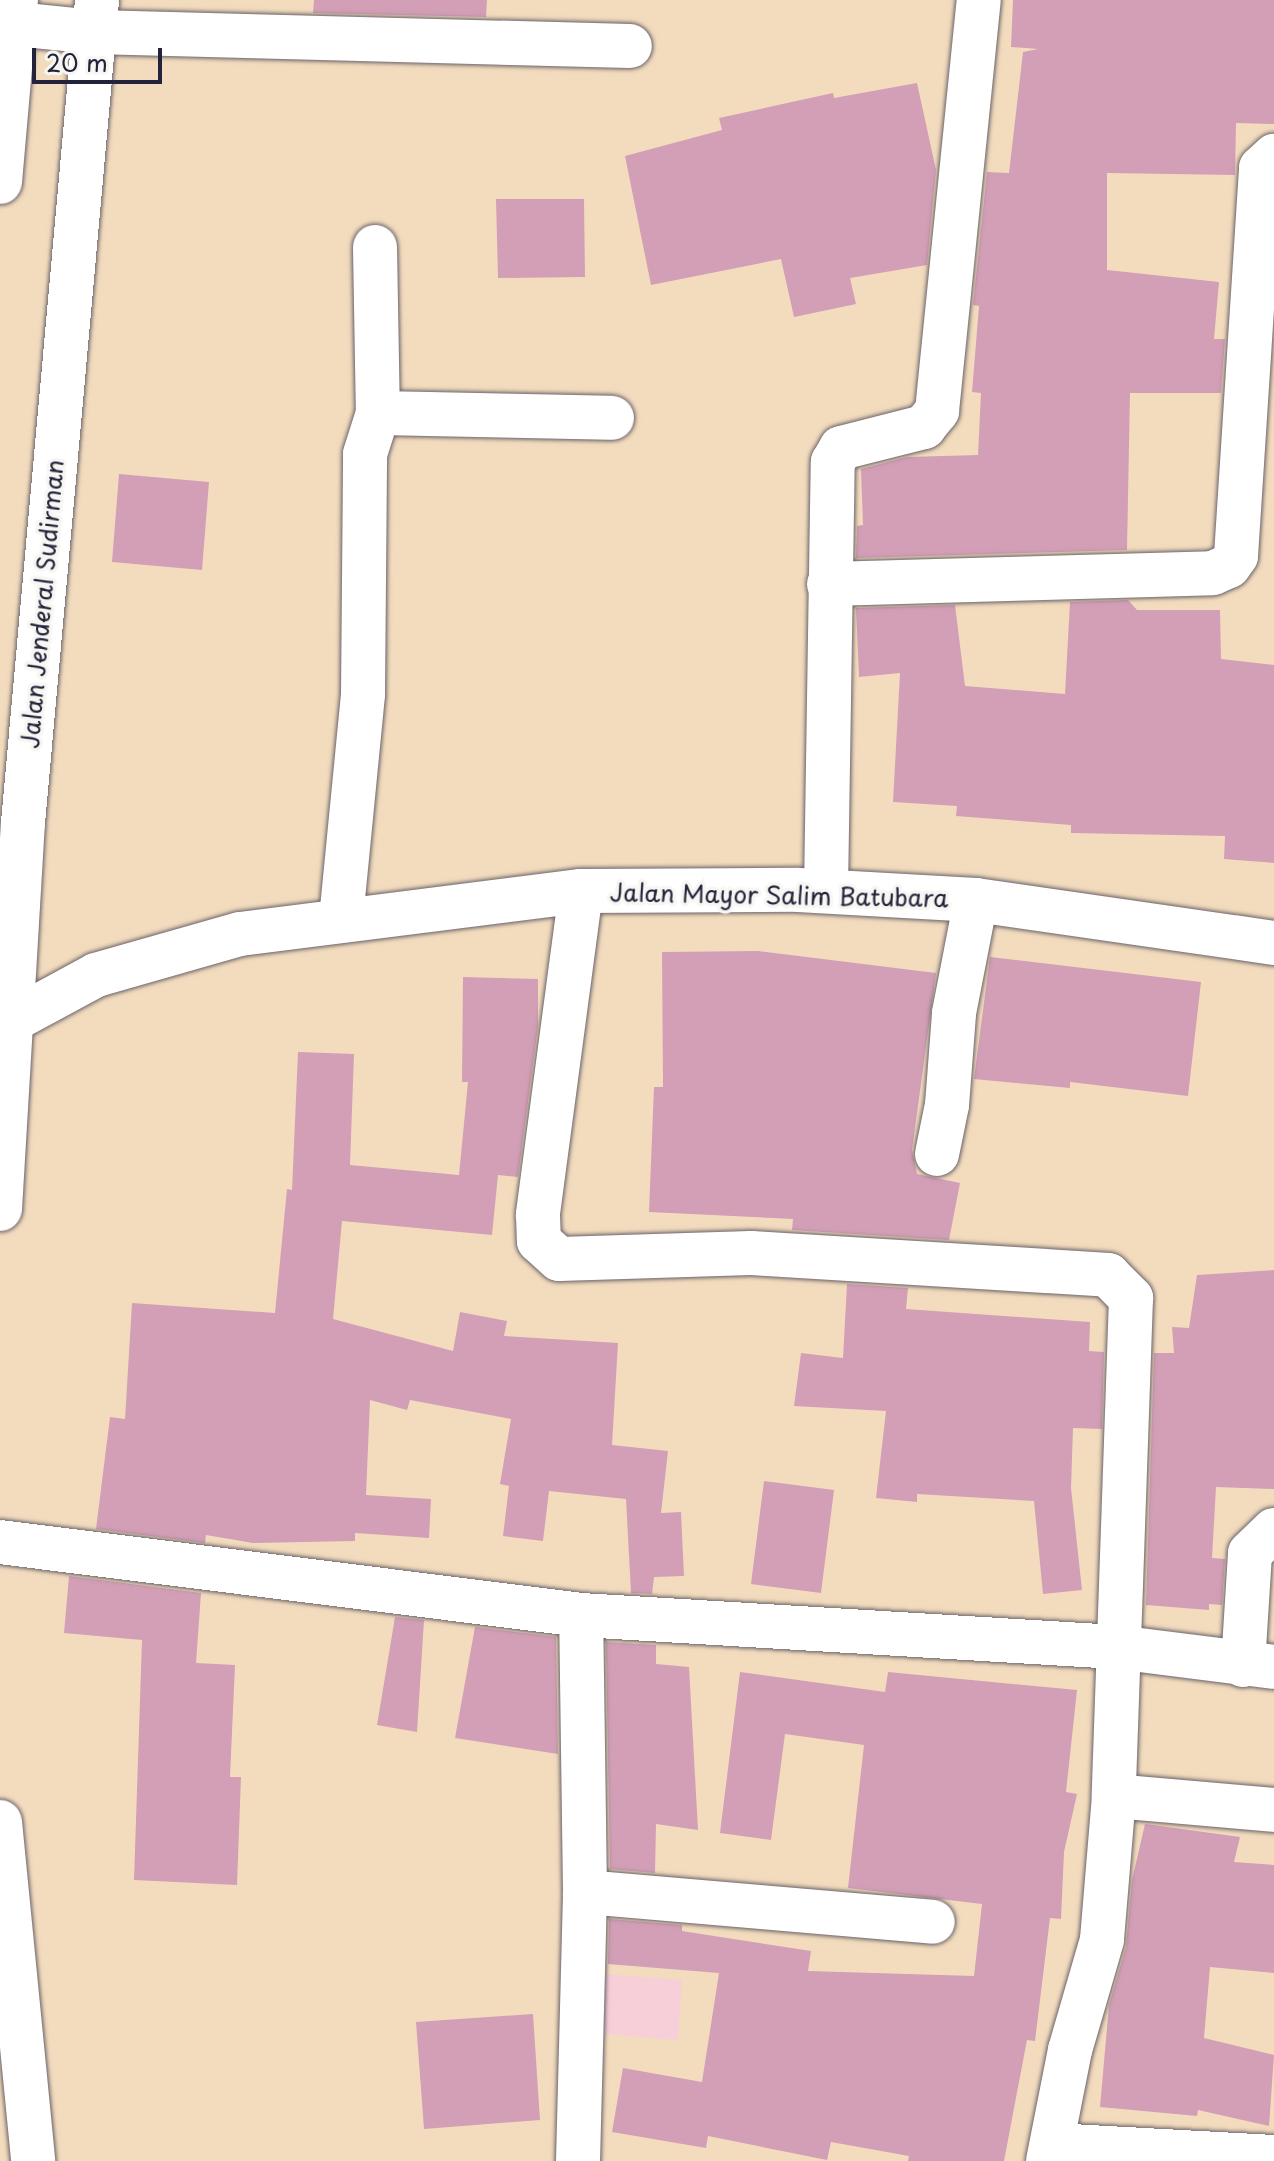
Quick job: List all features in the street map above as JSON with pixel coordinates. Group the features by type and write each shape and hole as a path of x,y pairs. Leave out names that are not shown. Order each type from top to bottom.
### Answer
{"main road":[{"path":"826,891 833,462 841,448 924,427 937,411 979,0"},
{"path":"0,182 10,16 96,16 630,46"},
{"name":"Jalan Jenderal Sudirman","path":"0,1209 6,1024 96,16"},
{"path":"829,584 1213,573 1229,566 1236,556 1261,168 1274,156"},
{"path":"341,919 363,694 365,454 378,413 375,247"},
{"path":"378,413 612,418"},
{"path":"581,891 539,1241 559,1259 751,1253 1108,1275 1124,1286 1131,1298 1116,1647 1114,1796 1102,1940 1070,2050 1050,2153 1274,2157"},
{"name":"Jalan Mayor Salim Batubara","path":"6,1024 96,975 240,934 581,891 826,891 976,900 1274,943"},
{"path":"937,1154 947,1105 954,1013 976,900"},
{"path":"0,1542 581,1615 1116,1647 1258,1666 1250,1553 1274,1530"},
{"path":"578,2161 585,1892 581,1615"},
{"path":"1114,1796 1274,1810"},
{"path":"0,1822 33,2161"},
{"path":"585,1892 933,1922"}],"shaded area":[{"path":"603,1974 682,1980 678,2040 599,2034"}],"building":[{"path":"314,0 487,0 486,17 313,13"},
{"path":"1013,0 1274,0 1274,124 1236,123 1235,175 1107,173 1107,270 1219,282 1214,339 1225,339 1221,393 1130,393 1127,550 856,558 857,526 863,525 861,469 907,457 978,455 981,393 972,392 979,306 973,305 987,172 1009,173 1023,52 1038,49 1011,47"},
{"path":"917,83 936,170 927,265 850,278 856,304 794,317 781,259 651,285 625,156 722,130 719,118 833,93 834,98"},
{"path":"496,199 584,199 585,277 498,278"},
{"path":"119,474 209,482 202,570 112,562"},
{"path":"1128,600 1137,610 1220,610 1221,659 1274,665 1274,863 1224,859 1225,836 1071,833 1071,825 956,816 957,806 893,802 900,673 859,677 856,608 955,605 965,686 1065,694 1070,602"},
{"path":"758,951 936,973 912,1150 917,1174 960,1183 949,1240 792,1230 793,1219 649,1212 654,1087 663,1087 662,952"},
{"path":"990,957 1201,982 1188,1096 1070,1082 1070,1088 974,1079"},
{"path":"463,977 538,979 538,1026 518,1177 498,1175 492,1235 342,1221 333,1319 453,1351 460,1312 507,1321 504,1336 618,1343 612,1445 668,1451 661,1513 681,1512 684,1576 654,1577 652,1594 631,1593 626,1499 549,1491 543,1541 503,1536 509,1486 500,1484 511,1419 410,1400 407,1410 370,1400 366,1495 431,1499 429,1538 355,1533 355,1541 253,1543 206,1535 205,1543 96,1529 110,1417 125,1419 132,1303 275,1313 287,1189 292,1190 298,1052 354,1054 350,1165 459,1175 468,1082 462,1082"},
{"path":"1274,1270 1274,1489 1216,1487 1212,1558 1225,1559 1222,1605 1209,1604 1209,1610 1146,1605 1154,1353 1174,1353 1172,1327 1189,1328 1197,1275"},
{"path":"847,1284 908,1288 906,1309 1090,1322 1089,1351 1104,1352 1102,1429 1073,1428 1071,1488 1082,1590 1043,1594 1034,1501 917,1494 917,1502 876,1498 886,1411 794,1406 801,1353 843,1358"},
{"path":"764,1481 834,1490 821,1593 751,1584"},
{"path":"69,1576 201,1593 196,1663 235,1665 230,1777 241,1777 237,1885 134,1880 142,1640 64,1633"},
{"path":"395,1617 424,1620 417,1732 377,1725"},
{"path":"475,1627 556,1637 558,1754 455,1738"},
{"path":"606,1642 656,1645 656,1664 689,1667 698,1830 656,1824 655,1873 610,1869"},
{"path":"740,1672 885,1692 888,1672 1077,1690 1066,1792 1077,1794 1064,1852 1061,1919 1050,1918 1035,2041 1027,2040 1004,2161 908,2161 909,2156 831,2142 827,2160 708,2136 706,2148 612,2132 623,2068 702,2082 719,1973 608,1964 609,1919 682,1925 682,1931 811,1951 808,1971 974,1976 982,1904 848,1888 864,1745 785,1734 771,1840 720,1833"},
{"path":"1145,1824 1240,1837 1234,1862 1274,1865 1274,1973 1210,1967 1204,2038 1274,2055 1269,2126 1198,2110 1197,2116 1100,2107 1109,2005 1126,1947 1132,1880"},
{"path":"533,2014 540,2120 424,2129 416,2022"}]}
